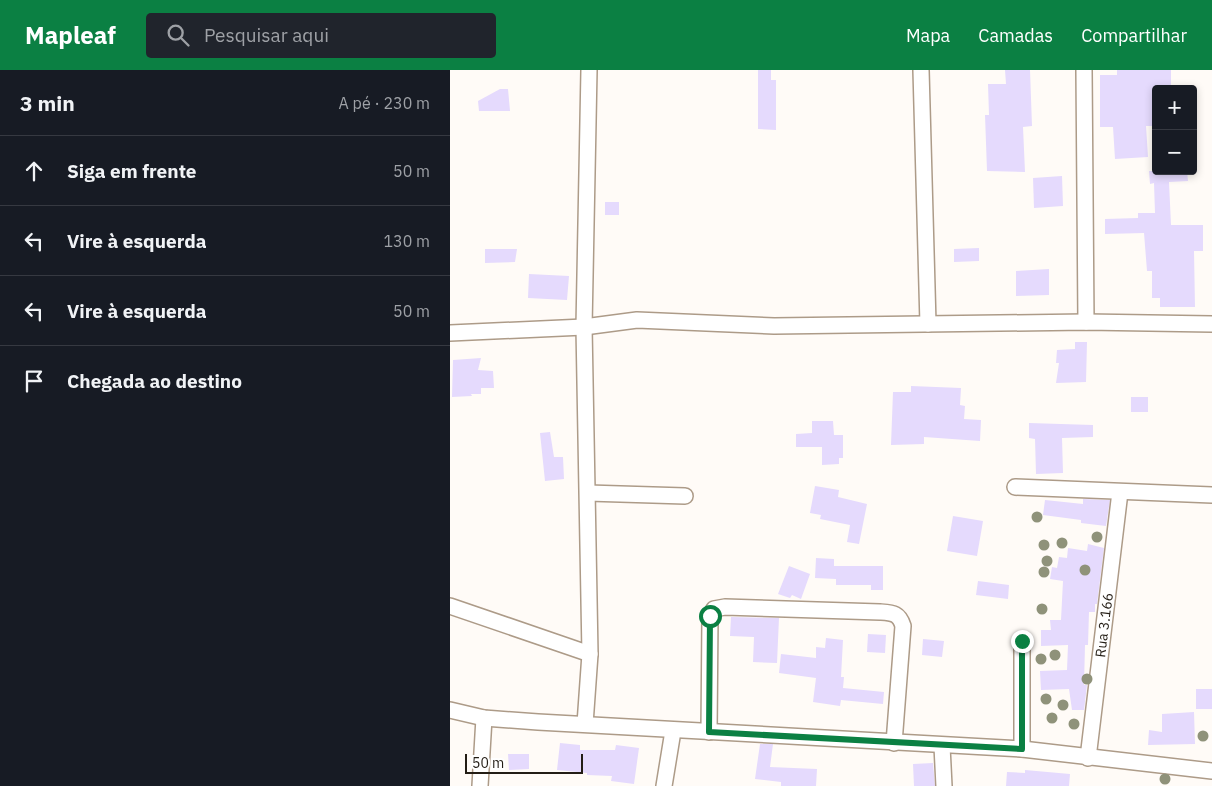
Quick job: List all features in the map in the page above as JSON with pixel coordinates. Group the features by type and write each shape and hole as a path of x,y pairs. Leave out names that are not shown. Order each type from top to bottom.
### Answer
{"street":[{"path":"585,724 590,654 584,327 589,70"},
{"path":"921,70 928,324"},
{"path":"1084,70 1086,322"},
{"path":"450,333 584,327 637,320 774,326 1086,322 1212,324"},
{"path":"1016,486 1212,495"},
{"name":"Rua 3.166","path":"1088,758 1120,492"},
{"path":"588,494 685,496"},
{"path":"450,606 590,654"},
{"path":"709,732 710,616 714,609 725,607 880,612 894,613 900,617 903,626 894,743"},
{"path":"1022,641 1022,749"},
{"path":"450,710 484,718 673,731 1022,749 1212,771"},
{"path":"480,786 484,718"},
{"path":"664,786 673,731"},
{"path":"942,746 944,786"}],"building":[{"path":"758,70 771,70 771,80 776,80 776,130 758,129"},
{"path":"1005,70 1030,70 1032,126 1023,127 1025,172 987,171 985,115 989,115 988,84 1006,84"},
{"path":"1117,70 1171,70 1171,85 1152,85 1152,126 1146,126 1148,157 1115,159 1113,127 1100,127 1100,75 1117,75"},
{"path":"500,89 508,89 510,111 479,111 478,101"},
{"path":"1149,171 1152,171 1152,175 1187,175 1188,181 1169,182 1171,225 1203,225 1203,251 1194,251 1195,307 1160,307 1160,298 1152,298 1152,271 1147,271 1144,233 1105,234 1105,219 1138,218 1138,213 1155,213 1154,183 1150,184"},
{"path":"1062,176 1063,206 1034,208 1033,178"},
{"path":"605,202 619,202 619,215 605,215"},
{"path":"979,248 979,261 954,262 954,249"},
{"path":"485,249 517,249 515,262 485,263"},
{"path":"1049,269 1049,295 1016,296 1016,271"},
{"path":"529,274 569,276 567,300 528,298"},
{"path":"1075,342 1087,342 1086,382 1056,383 1059,363 1056,363 1057,350 1075,349"},
{"path":"481,358 478,370 493,371 494,388 481,388 481,394 471,394 472,396 452,397 453,360"},
{"path":"911,386 961,388 960,405 965,406 964,419 981,420 980,441 924,437 924,444 891,445 893,392 911,392"},
{"path":"1131,397 1148,397 1148,412 1131,412"},
{"path":"812,421 833,421 834,435 843,435 843,458 839,458 839,464 822,465 822,447 796,447 796,434 812,433"},
{"path":"1029,423 1093,425 1093,437 1062,438 1063,473 1036,474 1035,439 1029,438"},
{"path":"550,432 554,457 563,457 564,479 545,481 540,433"},
{"path":"815,486 839,490 838,497 867,504 859,544 847,542 850,525 820,519 821,515 810,513"},
{"path":"1083,499 1110,500 1106,526 1081,523 1081,520 1043,515 1045,500 1083,504"},
{"path":"953,516 983,521 977,556 947,551"},
{"path":"1088,544 1104,548 1097,604 1095,604 1095,612 1089,612 1088,645 1085,645 1084,685 1087,685 1084,710 1072,710 1069,689 1041,690 1040,671 1067,670 1068,645 1041,646 1041,630 1051,630 1050,620 1061,620 1063,581 1050,579 1052,567 1057,568 1059,557 1067,558 1068,548 1087,551"},
{"path":"816,558 834,559 834,566 883,566 883,590 871,590 871,585 836,585 836,579 815,578"},
{"path":"789,566 810,574 801,599 792,595 790,598 778,594"},
{"path":"978,581 1009,585 1008,599 976,595"},
{"path":"731,617 779,618 777,663 753,662 754,637 730,636"},
{"path":"868,634 886,635 885,653 867,652"},
{"path":"826,638 843,640 841,677 844,677 843,688 884,692 883,704 841,700 840,706 813,702 816,678 779,673 781,654 816,658 816,647 825,648"},
{"path":"923,639 944,641 942,657 922,655"},
{"path":"1196,689 1212,689 1212,709 1196,709"},
{"path":"1194,712 1195,744 1148,745 1149,730 1162,732 1162,714"},
{"path":"560,743 580,745 580,750 615,750 616,745 639,748 634,784 611,781 612,776 587,775 587,773 557,770"},
{"path":"760,744 773,744 770,767 817,769 816,786 781,786 781,782 755,779"},
{"path":"508,754 529,754 529,769 509,770"},
{"path":"933,763 935,786 914,786 913,764"},
{"path":"1025,770 1070,774 1069,786 1006,786 1007,772 1025,773"}],"route":[{"path":"710,616 709,732 1022,749 1022,641"}]}
